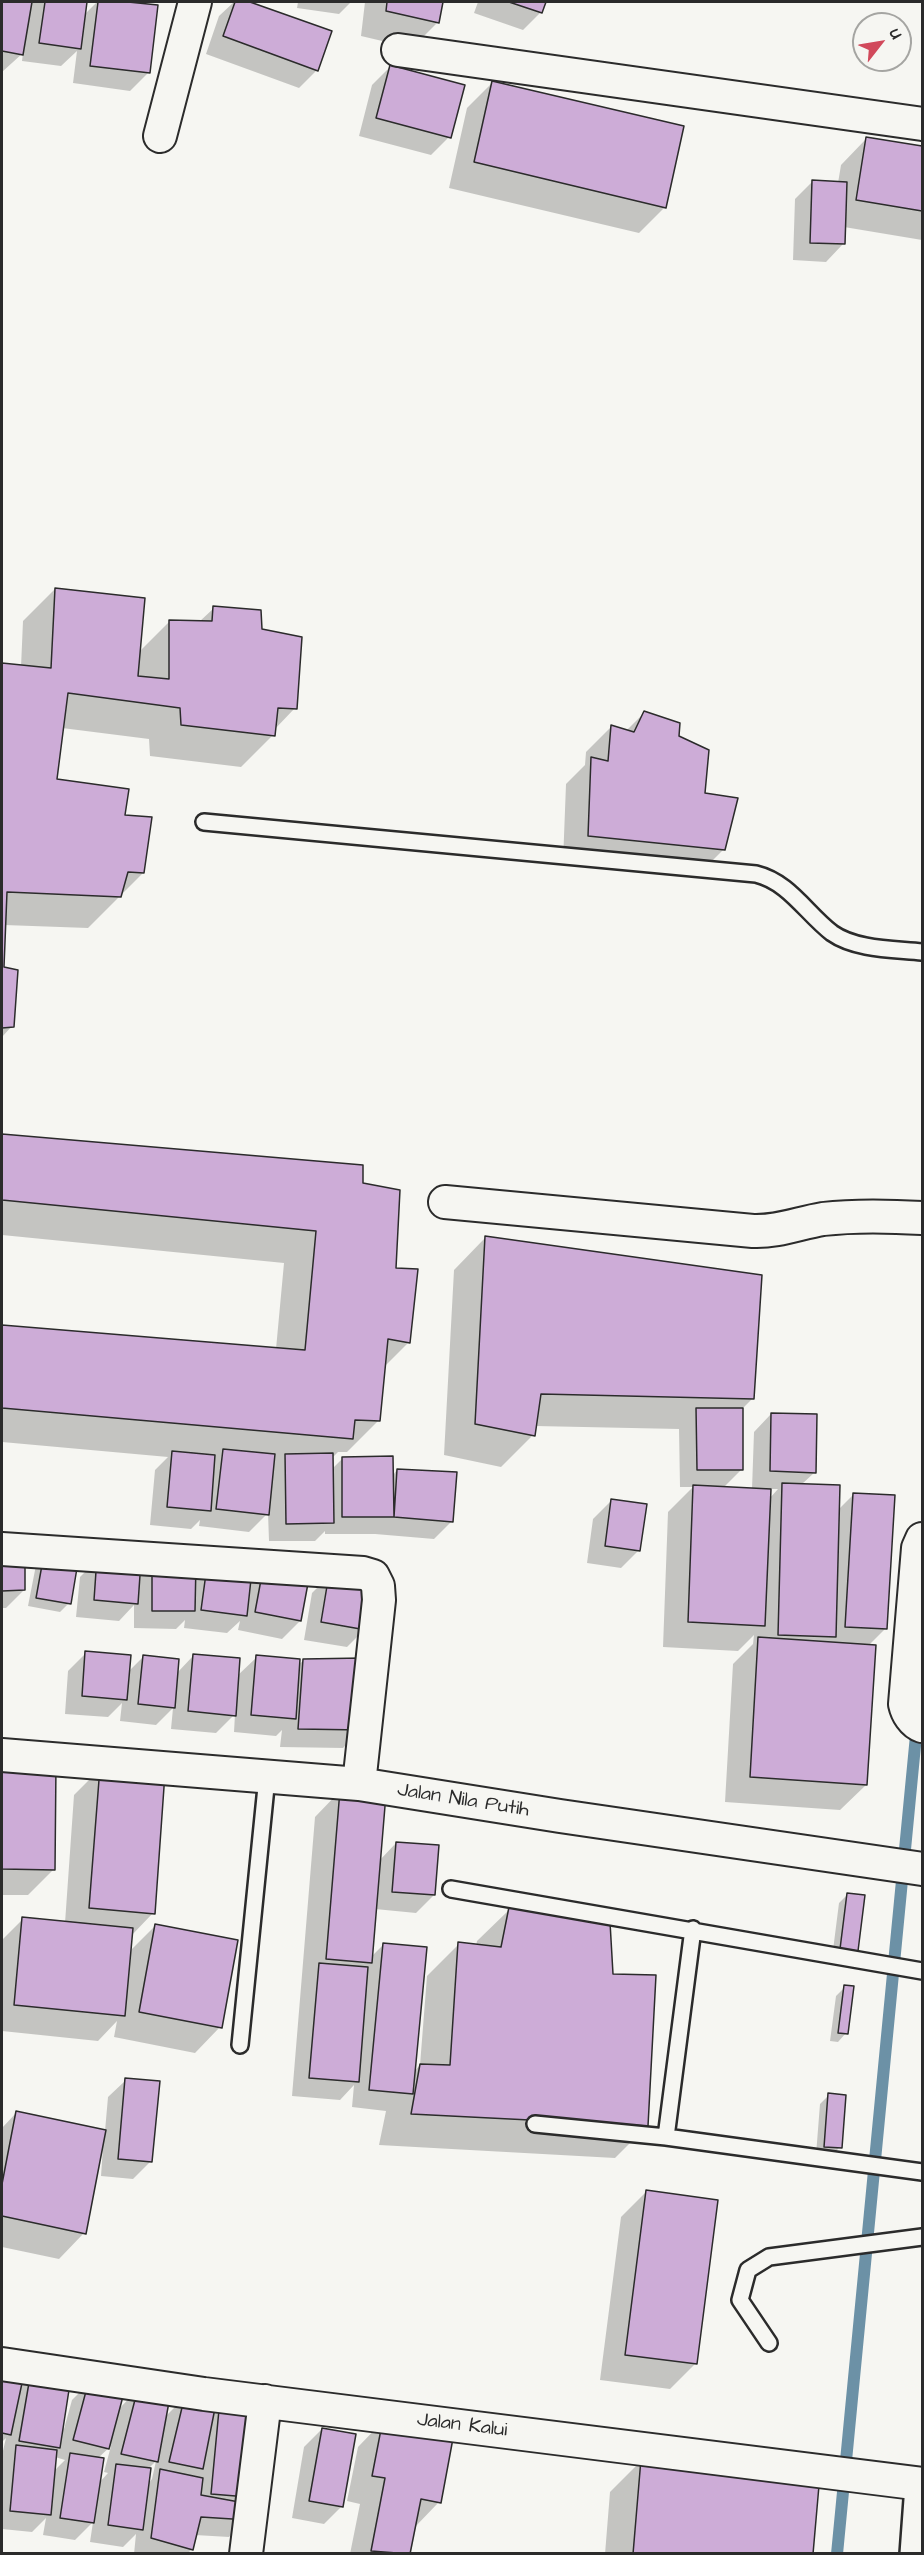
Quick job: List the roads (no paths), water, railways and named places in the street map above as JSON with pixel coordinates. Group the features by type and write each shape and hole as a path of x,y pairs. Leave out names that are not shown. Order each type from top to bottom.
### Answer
{"highway":[{"path":"917,2553 922,2485"}],"street":[{"path":"160,136 195,2"},
{"path":"398,50 922,124"},
{"path":"445,1202 753,1231 779,1231 840,1217 922,1218"},
{"path":"922,1539 918,1548 905,1704 909,1714 917,1724 922,1726"},
{"path":"2,1549 353,1572 373,1576 378,1586 379,1600 359,1784"},
{"name":"Jalan Nila Putih","path":"2,1755 359,1784 572,1818 922,1869"},
{"name":"Jalan Kalui","path":"2,2364 266,2401 922,2485"},
{"path":"246,2553 266,2401"}],"lane":[{"path":"204,822 756,874 778,883 833,934 865,945 922,952"},
{"path":"240,2045 267,1777"},
{"path":"451,1889 693,1929 922,1971"},
{"path":"666,2137 693,1929"},
{"path":"535,2124 666,2137 922,2172"},
{"path":"769,2343 740,2300 748,2270 769,2257 922,2237"}],"waterway":[{"path":"837,2554 917,1725"}]}
